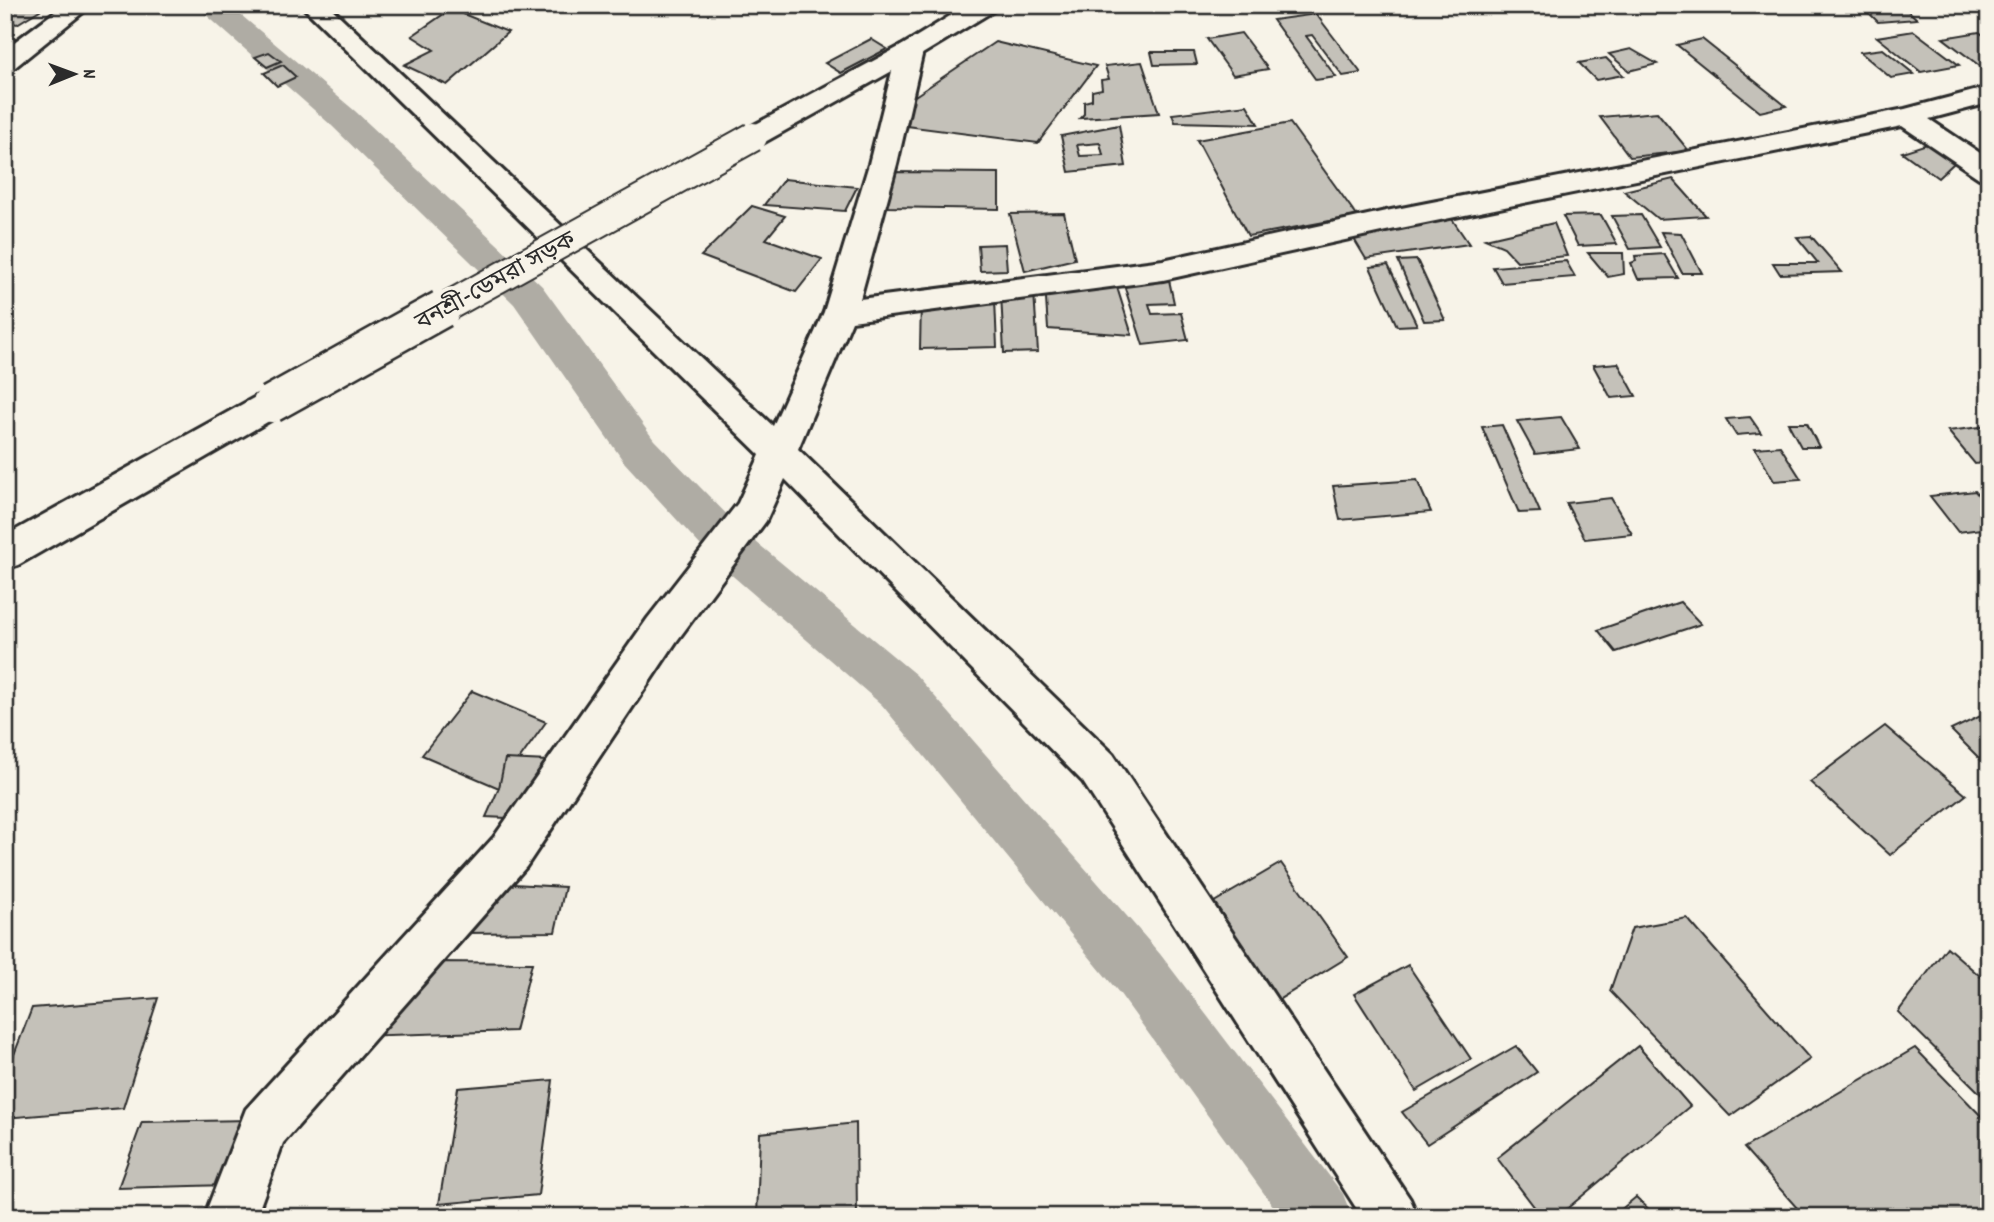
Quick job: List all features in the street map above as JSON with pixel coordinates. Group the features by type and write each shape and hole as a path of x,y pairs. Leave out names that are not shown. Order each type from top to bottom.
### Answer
{"street":[{"path":"5,62 80,5"},
{"path":"313,5 779,452 1098,768 1392,1217"},
{"name":"বনশ্রী-ডেমরা সড়ক","path":"5,554 910,51 986,5"},
{"path":"230,1217 264,1127 510,852 662,630 753,511 840,312 883,164 910,51"},
{"path":"840,312 1163,270 1386,221 1908,117 1989,95"},
{"path":"1908,117 1989,172"}],"building":[{"path":"5,5 48,5 17,24 5,21"},
{"path":"1861,5 1902,5 1917,19 1878,22"},
{"path":"451,9 508,32 447,85 404,65 434,50 412,36"},
{"path":"1316,14 1361,73 1343,76 1312,35 1306,36 1336,77 1316,80 1273,20"},
{"path":"1914,31 1959,65 1921,72 1877,37"},
{"path":"1979,32 1989,39 1989,73 1943,38"},
{"path":"1241,33 1268,69 1233,75 1207,39"},
{"path":"871,39 887,49 841,73 825,63"},
{"path":"1702,39 1786,106 1760,112 1677,45"},
{"path":"995,42 1096,66 1038,143 906,126 912,98"},
{"path":"1631,49 1657,64 1629,71 1609,54"},
{"path":"1883,49 1914,74 1891,78 1860,52"},
{"path":"269,52 281,61 267,67 255,57"},
{"path":"1151,52 1194,52 1197,64 1154,65"},
{"path":"1606,58 1623,75 1596,80 1579,63"},
{"path":"1142,62 1159,113 1080,118 1084,114 1084,102 1092,100 1092,91 1102,89 1101,80 1109,79 1105,66"},
{"path":"283,65 296,77 277,86 264,73"},
{"path":"1247,105 1258,124 1175,122 1172,114"},
{"path":"1657,112 1689,151 1630,157 1600,117"},
{"path":"1290,123 1357,216 1248,236 1197,140"},
{"path":"1119,125 1126,166 1069,172 1061,136","holes":["1100,143 1103,155 1080,156 1077,145"]},
{"path":"1927,144 1954,163 1938,178 1902,152"},
{"path":"890,172 999,173 999,209 885,207"},
{"path":"784,179 857,187 845,211 764,205"},
{"path":"1673,179 1706,216 1658,219 1624,191"},
{"path":"752,206 785,216 766,239 822,259 796,292 701,256"},
{"path":"1064,213 1075,259 1025,271 1010,214"},
{"path":"1601,215 1617,244 1578,246 1563,216"},
{"path":"1641,215 1660,247 1630,249 1612,216"},
{"path":"1452,219 1469,244 1366,259 1351,234"},
{"path":"1554,223 1567,256 1517,261 1504,247 1485,239"},
{"path":"1661,232 1681,233 1702,273 1682,273"},
{"path":"1811,236 1842,272 1780,274 1773,263 1818,263 1797,237"},
{"path":"1005,244 1007,270 980,271 978,245"},
{"path":"1588,253 1623,253 1624,274 1608,277"},
{"path":"1664,254 1678,278 1638,279 1631,263 1636,261 1635,256"},
{"path":"1417,260 1445,320 1424,321 1398,261"},
{"path":"1566,261 1575,277 1502,283 1493,267"},
{"path":"1388,265 1417,325 1397,326 1370,267"},
{"path":"1169,280 1174,303 1149,304 1152,314 1181,313 1188,340 1143,345 1124,285"},
{"path":"1115,281 1132,335 1048,329 1045,284"},
{"path":"1034,292 1038,352 1004,353 1001,293"},
{"path":"995,299 997,347 920,349 921,301"},
{"path":"1618,363 1636,396 1611,398 1593,365"},
{"path":"1561,417 1580,449 1535,454 1517,421"},
{"path":"1750,417 1761,433 1736,435 1726,419"},
{"path":"1788,423 1807,423 1819,447 1801,447"},
{"path":"1502,425 1540,512 1519,513 1482,427"},
{"path":"1989,426 1989,462 1975,464 1948,431"},
{"path":"1780,446 1801,479 1774,481 1755,448"},
{"path":"1417,480 1431,512 1340,520 1333,486"},
{"path":"1975,491 1989,508 1989,528 1958,532 1930,496"},
{"path":"1611,498 1632,534 1585,539 1566,503"},
{"path":"1680,602 1701,624 1616,652 1598,630"},
{"path":"472,691 546,722 499,788 422,755"},
{"path":"1989,712 1989,768 1951,730"},
{"path":"1885,726 1966,795 1890,855 1810,782"},
{"path":"505,759 548,761 530,819 486,817 499,788"},
{"path":"1281,863 1348,957 1262,1010 1197,912"},
{"path":"494,883 565,887 555,932 462,933"},
{"path":"1687,918 1810,1059 1730,1116 1610,991 1632,928"},
{"path":"1947,947 1989,984 1989,1102 1898,1012"},
{"path":"435,962 532,963 515,1031 359,1036"},
{"path":"1408,965 1471,1059 1416,1091 1354,994"},
{"path":"158,998 123,1108 5,1118 5,1078 32,1008"},
{"path":"1516,1046 1537,1072 1427,1144 1402,1112"},
{"path":"1638,1046 1690,1106 1557,1217 1542,1217 1497,1158"},
{"path":"1915,1048 1989,1124 1989,1217 1805,1217 1744,1148"},
{"path":"553,1080 538,1195 439,1204 458,1088"},
{"path":"249,1120 227,1185 118,1188 142,1122"},
{"path":"856,1123 857,1217 757,1217 760,1133"},
{"path":"1636,1197 1657,1217 1612,1217"}],"waterway":[{"path":"210,5 343,118 528,295 639,451 728,545 899,690 1140,974 1320,1217"}]}
